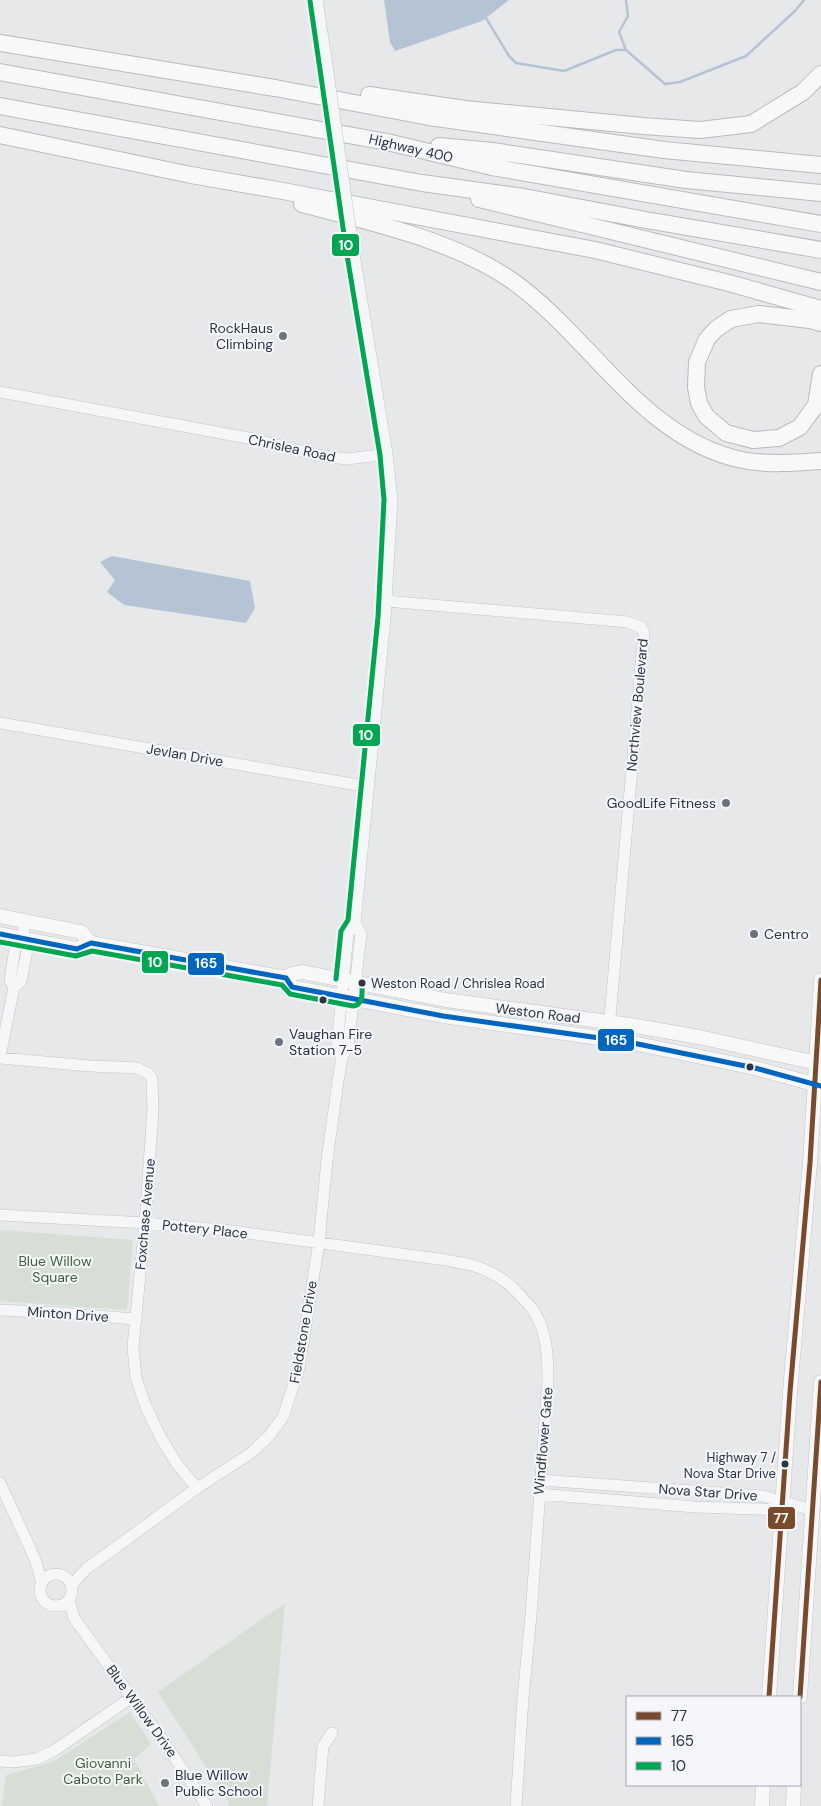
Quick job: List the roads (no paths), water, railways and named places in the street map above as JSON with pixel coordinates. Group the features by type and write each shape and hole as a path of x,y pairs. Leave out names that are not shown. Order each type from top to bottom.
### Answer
{"highway":[{"path":"0,43 275,88 429,117 664,150 821,165"},
{"name":"Highway 400","path":"0,72 387,142 492,167 821,224"},
{"path":"275,88 354,93 484,111 700,130 751,124 803,92 821,74"},
{"name":"Highway 400","path":"0,106 422,183 524,196 646,220 821,250"},
{"path":"0,135 191,175 595,250 729,283 821,310"},
{"path":"387,142 478,150 686,180 821,193"},
{"path":"191,175 319,209 450,248 512,280 549,312 640,403 675,431 707,448 741,460 765,462 821,461"},
{"path":"422,183 523,210 821,282"},
{"path":"821,323 759,314 731,319 707,339 697,362 696,387 699,403 706,416 726,433 753,440 779,438 800,427 816,405 821,374"}],"main road":[{"name":"Weston Road","path":"0,916 81,932 91,943"},
{"name":"Weston Road","path":"0,934 77,949 91,943 286,978 292,974 302,972 446,1000 609,1022 700,1037 818,1063"},
{"name":"Weston Road","path":"286,978 292,987 443,1016 608,1040 755,1068 818,1085"},
{"path":"769,1696 781,1506 818,1085 821,980"},
{"path":"800,1696 821,1382"},
{"path":"762,1806 763,1786"},
{"path":"793,1806 794,1786"}],"street":[{"path":"318,0 354,254 387,454 392,500 386,601 355,923 361,934 349,981"},
{"name":"Chrislea Road","path":"0,392 253,439 317,455 347,458 387,454"},
{"name":"Northview Boulevard","path":"386,601 628,622 641,627 644,632 608,1040"},
{"name":"Jevlan Drive","path":"0,723 369,787"},
{"path":"0,1058 14,987 10,980 15,948 22,938 26,920"},
{"name":"Fieldstone Drive","path":"72,1585 86,1569 197,1488 251,1453 269,1436 283,1416 299,1368 319,1242 330,1132 342,1058 348,1046 349,981"},
{"name":"Foxchase Avenue","path":"0,1058 137,1068 149,1074 152,1079 153,1094 145,1223 133,1347 136,1378 146,1407 161,1438 177,1464 197,1488"},
{"name":"Pottery Place","path":"0,1215 145,1223 319,1242"},
{"name":"Windflower Gate","path":"319,1242 472,1265 498,1276 534,1311 541,1328 548,1360 547,1405 516,1806"},
{"name":"Minton Drive","path":"0,1310 60,1312 135,1319"},
{"name":"Nova Star Drive","path":"540,1480 763,1496 781,1506"},
{"path":"0,1484 35,1559 42,1583"},
{"name":"Nova Star Drive","path":"539,1494 695,1507 781,1506 812,1510"},
{"path":"35,1559 59,1575 72,1585 69,1600 57,1606 47,1603 40,1593 42,1583 46,1577 59,1575"},
{"name":"Fieldstone Drive","path":"59,1575 86,1569"},
{"name":"Blue Willow Drive","path":"69,1600 74,1618"},
{"name":"Blue Willow Drive","path":"57,1606 74,1618 132,1697 207,1806"},
{"path":"0,1761 13,1762 37,1759 55,1750 132,1697"},
{"path":"318,1806 323,1746 332,1733"}],"water":[{"path":"384,0 509,0 482,21 395,51 390,42"},
{"path":"112,556 250,581 255,608 246,623 124,605 107,592 115,580 100,562"}],"waterway":[{"path":"626,0 628,16 619,32 626,50 665,84 680,82 746,56 795,11 804,0"},
{"path":"486,18 509,56 516,63 564,71 616,50 626,50"}],"place":[{"name":"RockHaus Climbing","path":"283,336"},
{"name":"GoodLife Fitness","path":"726,803"},
{"name":"Centro","path":"754,934"},
{"name":"Weston Road / Chrislea Road","path":"362,983"},
{"name":"Vaughan Fire Station 7-5","path":"279,1042"},
{"name":"Highway 7 / Nova Star Drive","path":"785,1464"},
{"name":"Blue Willow Public School","path":"165,1783"}],"park label":[{"name":"Blue Willow Square","path":"55,1269"},
{"name":"Giovanni Caboto Park","path":"103,1772"}]}
